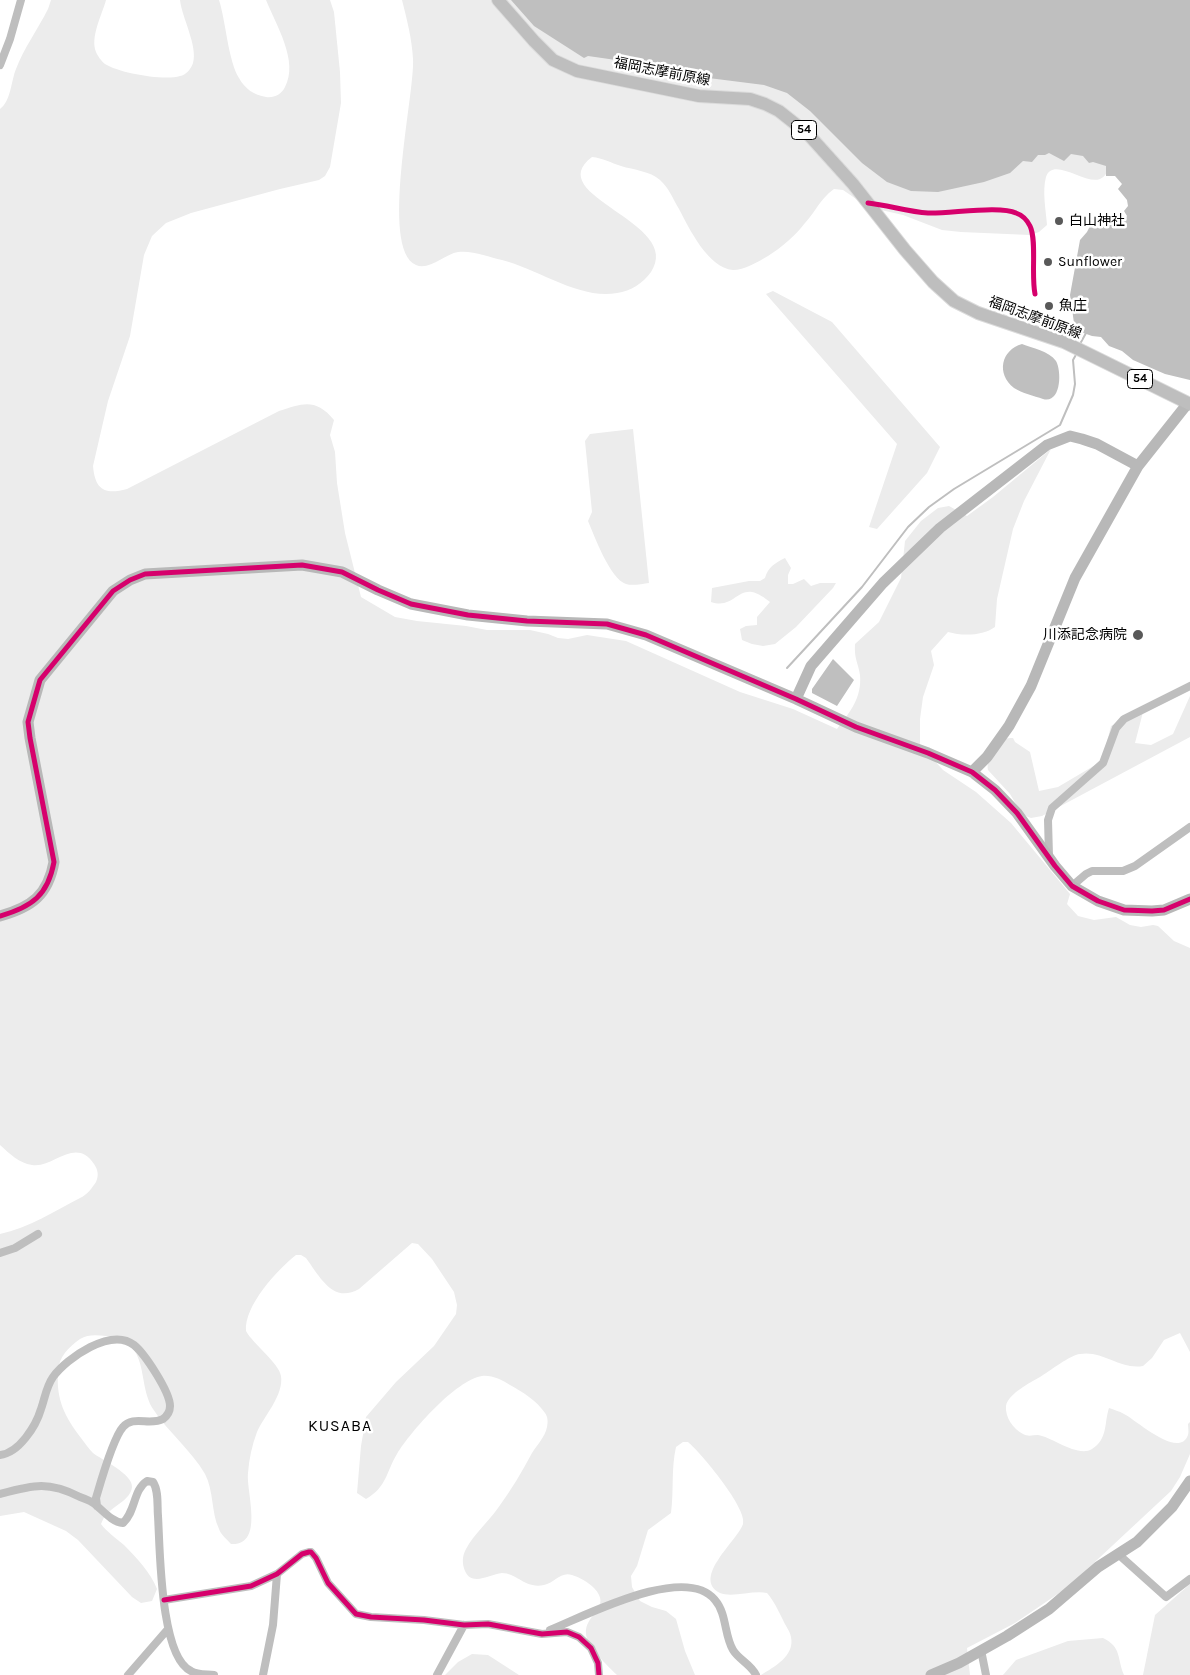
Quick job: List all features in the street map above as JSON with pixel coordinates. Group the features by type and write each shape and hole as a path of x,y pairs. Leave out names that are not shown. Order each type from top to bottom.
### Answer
{"main road":[{"name":"福岡志摩前原線","path":"498,0 553,60 577,71 699,96 750,99 778,111 808,134 853,184 905,250 933,282 954,301 986,316 1064,342 1189,404"}],"street":[{"path":"0,65 10,39 21,0"},
{"path":"972,772 987,757 1010,726 1031,686 1075,578 1138,466 1189,404"},
{"path":"796,699 811,666 883,583 940,528 1048,445 1070,436 1076,437 1096,444 1138,466"},
{"path":"0,916 18,911 34,902 52,876 54,862 28,722 40,680 113,591 130,580 145,574 302,564 342,572 411,604 517,620 606,624 646,635 796,699 856,727 928,753 972,772 995,790 1017,813 1049,858 1072,886 1098,901 1124,910 1152,911 1164,910 1190,899"},
{"path":"1049,858 1048,820 1052,808 1103,763 1116,728 1124,719 1190,686"},
{"path":"1072,886 1092,871 1123,871 1135,866 1190,827"},
{"path":"0,1253 15,1248 38,1234"},
{"path":"0,1456 8,1454 13,1450 30,1431 41,1410 48,1384 61,1368 78,1356 79,1353 103,1342 116,1339 131,1343 149,1362 169,1400 170,1408 168,1414 161,1419 134,1421 124,1426 118,1436 96,1498 97,1506"},
{"path":"0,1494 27,1487 50,1486 67,1490 97,1506 117,1522 123,1523 129,1518 139,1488 147,1480 153,1482 156,1494 168,1629 177,1656 184,1666 190,1671 214,1675"},
{"path":"931,1675 959,1663 1049,1609 1098,1567 1138,1542 1172,1507 1190,1481"},
{"path":"164,1600 251,1586 277,1574 302,1554 311,1552 328,1583 356,1614 464,1625 496,1625 528,1633 566,1632 580,1637 591,1648 598,1663 599,1675"},
{"path":"1118,1554 1166,1597 1190,1579"},
{"path":"263,1675 273,1625 277,1574"},
{"path":"542,1634 598,1608 637,1596 677,1587 700,1588 709,1593 716,1601 723,1616 732,1649 742,1661 750,1666 756,1675"},
{"path":"437,1675 464,1625"},
{"path":"128,1675 168,1629"},
{"path":"981,1650 986,1675"}],"shaded area":[{"path":"51,0 106,0 94,40 96,52 100,58 105,64 120,70 164,78 184,74 193,63 192,40 180,0 219,0 235,70 250,91 266,97 277,95 283,90 289,77 289,66 284,43 266,0 330,0 334,12 341,103 330,167 325,176 319,180 191,213 166,223 152,236 144,255 130,336 108,401 93,466 96,481 102,489 119,491 127,489 279,411 295,406 315,405 334,420 330,435 335,452 337,483 345,533 361,597 395,617 417,621 487,630 530,630 568,639 587,635 626,641 740,692 793,709 837,729 851,711 859,691 860,675 855,644 879,622 901,578 905,541 921,521 938,508 949,506 967,516 1051,449 1024,501 1013,529 997,599 995,627 985,632 972,634 948,632 931,651 934,665 923,697 920,719 920,745 943,770 976,792 1011,823 1070,894 1067,904 1078,916 1094,920 1116,917 1130,925 1141,927 1158,926 1174,941 1190,948 1190,1352 1180,1333 1164,1340 1152,1358 1143,1366 1127,1365 1096,1355 1076,1355 1015,1393 1008,1402 1006,1410 1010,1422 1023,1434 1038,1435 1080,1451 1092,1449 1101,1440 1109,1408 1124,1414 1157,1436 1176,1443 1183,1441 1188,1435 1188,1424 1190,1422 1190,1454 1180,1477 1171,1491 1068,1587 1015,1623 967,1648 970,1675 761,1675 787,1655 791,1644 790,1635 776,1606 767,1593 725,1594 720,1593 712,1586 713,1569 739,1531 743,1524 743,1517 731,1494 703,1457 688,1442 683,1442 676,1447 674,1455 671,1513 648,1530 637,1566 631,1576 632,1587 640,1601 666,1611 676,1619 685,1651 695,1675 617,1675 598,1656 587,1639 586,1634 589,1621 599,1606 600,1601 599,1595 594,1588 586,1582 568,1574 548,1584 537,1586 526,1583 512,1575 502,1573 477,1579 468,1576 465,1571 463,1560 466,1549 507,1494 543,1438 547,1425 546,1415 534,1401 504,1381 493,1377 482,1376 471,1380 447,1396 423,1420 404,1444 378,1489 366,1499 357,1493 361,1446 366,1417 396,1382 434,1346 456,1314 457,1305 454,1292 432,1259 418,1244 412,1243 359,1289 350,1293 334,1291 322,1280 306,1258 296,1255 271,1279 256,1300 250,1311 246,1331 276,1365 281,1376 281,1383 277,1398 257,1432 252,1447 248,1473 252,1516 251,1527 248,1536 241,1542 231,1544 220,1531 216,1522 210,1487 205,1474 194,1457 153,1409 148,1398 137,1354 130,1346 121,1340 106,1336 86,1336 68,1349 62,1357 58,1372 58,1391 66,1415 88,1448 122,1472 131,1482 132,1487 129,1495 106,1515 101,1524 124,1545 151,1577 157,1589 152,1601 141,1603 132,1597 78,1540 66,1531 24,1512 0,1516 0,1234 31,1223 83,1197 94,1184 98,1175 94,1164 87,1156 79,1153 72,1153 48,1163 32,1165 11,1155 0,1145 0,109 9,96 19,61 48,9"},
{"path":"402,0 560,0 1024,120 1110,168 1105,176 1094,180 1062,170 1055,169 1050,171 1046,177 1044,189 1047,225 1039,232 1030,235 942,230 903,215 868,207 843,190 834,189 825,197 797,232 783,245 755,263 742,269 733,270 724,268 715,262 700,246 668,190 660,180 647,173 592,157 581,171 584,184 597,197 634,224 649,238 656,254 651,272 636,286 617,293 588,292 516,264 469,252 453,253 426,266 416,265 405,253 400,231 401,169 413,59"},
{"path":"511,0 1190,0 1190,380 1165,374 1133,360 1122,351 1109,346 1101,337 1075,330 1070,295 1080,240 1091,224 1102,228 1111,221 1118,225 1127,216 1124,211 1128,206 1127,200 1118,189 1122,184 1115,176 1106,176 1106,166 1093,162 1089,163 1083,156 1071,154 1064,161 1049,153 1038,155 1032,162 1023,161 1010,173 984,182 938,192 911,191 887,182 862,163 810,111 787,93 764,85 677,74 616,60 588,56 584,58 534,26"},
{"path":"773,291 832,322 940,447 927,473 877,529 869,527 897,444 766,294"},
{"path":"1022,344 1045,352 1056,361 1059,379 1057,392 1053,397 1043,399 1028,394 1017,390 1008,382 1003,370 1005,357 1009,351"},
{"path":"633,429 649,583 637,585 626,584 614,574 603,556 588,521 592,512 585,441 590,434"},
{"path":"785,558 791,568 788,575 788,584 804,579 811,586 820,583 836,583 796,627 775,644 763,646 742,640 740,629 746,626 757,625 757,617 770,602 759,595 747,592 724,603 711,602 712,588 749,581 760,581 765,578 772,566"},
{"path":"833,659 854,680 837,706 812,693 812,689"},
{"path":"1190,696 1190,737 1042,816 1031,818 1026,816 1019,809 1010,794 988,770 991,752 997,744 1004,739 1013,738 1015,742 1030,752 1039,791 1058,787 1102,761 1111,726 1143,712 1135,743 1151,745 1173,734"},
{"path":"1190,1584 1190,1675 1143,1675 1155,1615"},
{"path":"1103,1638 1116,1649 1124,1675 1003,1675 1016,1660 1068,1641"},
{"path":"472,1654 488,1655 519,1675 445,1675 458,1662"}],"waterway":[{"path":"1080,344 1086,333"},
{"path":"787,668 862,587 908,527 929,507 954,489 1060,425 1073,395 1075,384 1073,360 1077,353"}],"cycle path":[{"path":"868,203 928,213 998,210 1022,216 1032,232 1035,294"},
{"path":"0,916 30,904 37,898 48,883 54,862 28,722 40,680 113,591 130,580 145,574 302,565 342,572 411,604 468,615 527,621 607,624 646,635 796,699 856,727 928,753 972,772 995,790 1017,813 1055,866 1072,886 1098,901 1124,910 1152,911 1164,910 1190,899"},
{"path":"164,1600 251,1586 277,1574 302,1554 311,1552 328,1583 356,1614 464,1625 488,1624 542,1634 567,1632 579,1637 591,1648 598,1663 599,1675"}],"place":[{"name":"白山神社","path":"1059,221"},
{"name":"Sunflower","path":"1048,262"},
{"name":"魚庄","path":"1049,306"},
{"name":"川添記念病院","path":"1138,635"}],"district":[{"name":"KUSABA","path":"340,1426"}]}
